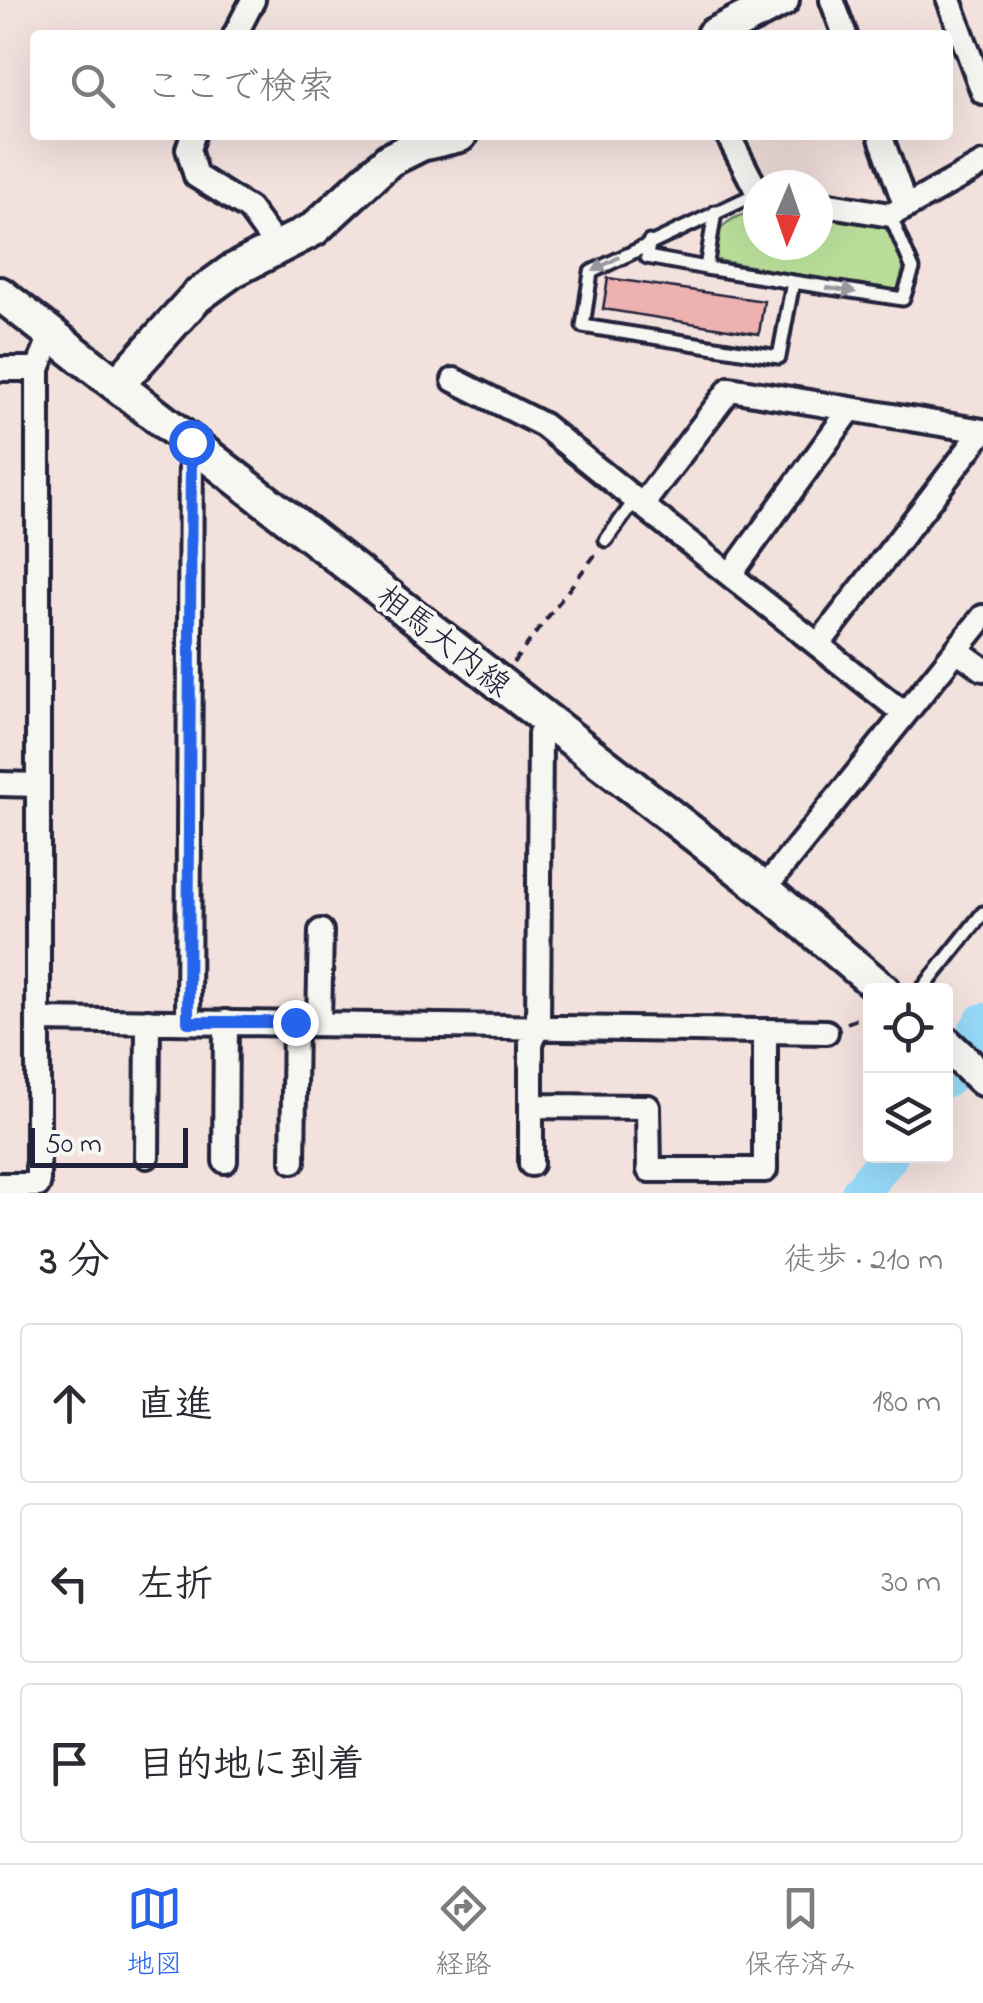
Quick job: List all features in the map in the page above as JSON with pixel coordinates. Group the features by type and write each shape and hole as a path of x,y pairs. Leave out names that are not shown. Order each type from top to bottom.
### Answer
{"main road":[{"path":"723,30 782,0"},
{"path":"116,385 196,297 326,218 389,160 420,144 438,140"},
{"name":"相馬大内線","path":"0,294 764,889 876,983"},
{"path":"953,1051 980,1076"}],"street":[{"path":"238,30 253,0"},
{"path":"832,0 842,30"},
{"path":"949,0 983,92"},
{"path":"191,140 188,149 196,176 249,209 279,250"},
{"path":"731,140 746,170"},
{"path":"881,140 898,211"},
{"path":"833,204 898,211 983,164"},
{"path":"0,1184 38,1189 38,369 52,332"},
{"path":"0,369 38,369"},
{"path":"454,380 543,425 902,712"},
{"path":"639,502 730,389 983,431 818,645"},
{"path":"730,575 850,410"},
{"path":"188,1022 191,442"},
{"path":"764,889 902,712 983,617"},
{"path":"957,650 983,669"},
{"path":"532,1164 531,1043 538,1028 540,734 548,722"},
{"path":"0,784 38,784"},
{"path":"319,1022 321,932"},
{"path":"40,1020 826,1032"},
{"path":"147,1156 148,1022"},
{"path":"225,1162 226,1022"},
{"path":"293,1161 295,1022"},
{"path":"531,1106 648,1107 648,1170 765,1170 766,1032"}],"lane":[{"path":"743,200 591,272 584,326 779,357 793,282"},
{"path":"649,242 647,257 903,299 913,269 898,211"},
{"path":"706,268 715,212"},
{"path":"606,540 639,502"},
{"path":"927,983 983,914"}],"path":[{"path":"498,682 606,540"},
{"path":"826,1032 863,1017"}],"green space":[{"path":"833,215 883,223 905,262 898,288 890,292 716,260 716,239 731,221 743,216 743,260 833,260"}],"building":[{"path":"608,278 764,301 759,334 603,309"}],"waterway":[{"path":"950,1073 983,1022"},
{"path":"860,1193 884,1163"}],"route":[{"path":"191,442 188,1022 295,1022"}]}
